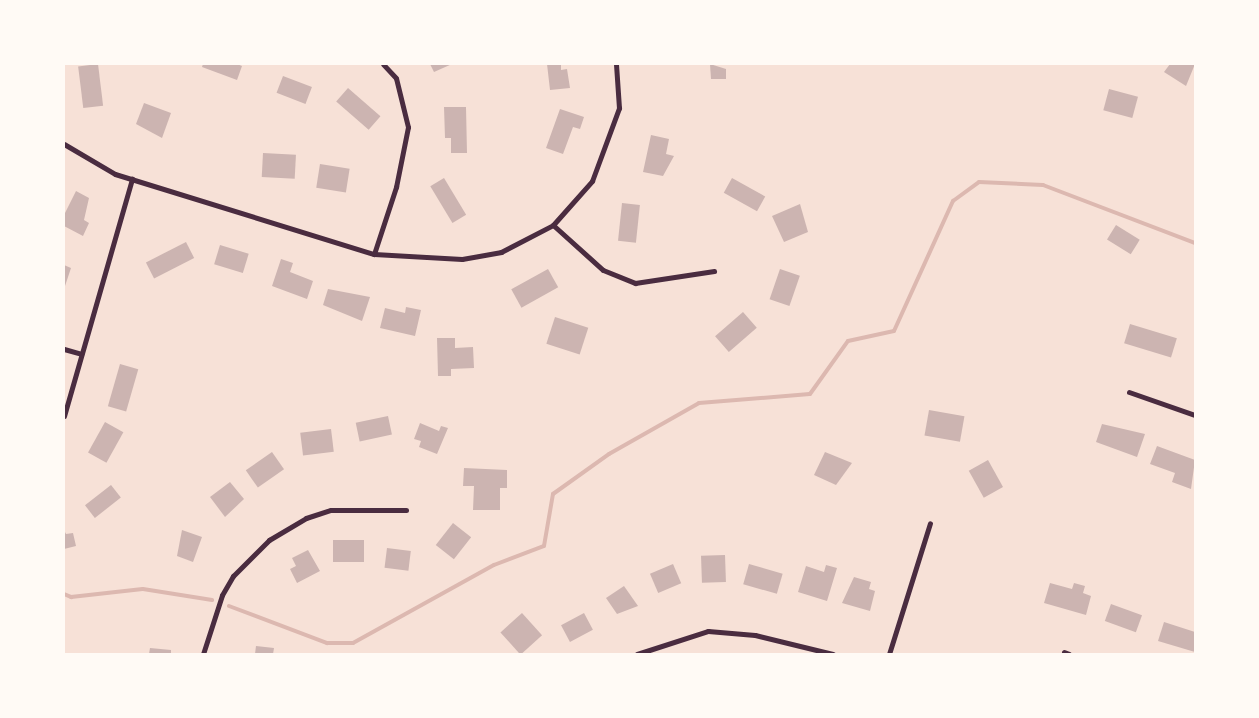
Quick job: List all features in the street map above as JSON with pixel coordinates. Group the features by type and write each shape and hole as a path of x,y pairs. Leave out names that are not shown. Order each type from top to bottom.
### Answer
{"street":[{"path":"374,254 396,187 408,127 396,78 383,64"},
{"path":"64,144 81,157 132,179 374,254 462,259 501,252 553,225 592,181 607,151 619,108 616,64"},
{"path":"64,416 132,179"},
{"path":"553,225 603,270 635,283 714,271"},
{"path":"64,349 81,354"},
{"path":"1129,392 1195,415"},
{"path":"204,654 222,595 233,576 269,540 306,518 331,510 406,510"},
{"path":"889,654 930,523"},
{"path":"637,654 708,631 755,635 833,654"}],"building":[{"path":"98,64 103,106 83,108 78,66"},
{"path":"203,64 237,64 242,66 237,80 202,67"},
{"path":"430,64 452,64 434,72"},
{"path":"547,64 561,64 561,70 567,69 570,88 550,90"},
{"path":"710,64 726,69 726,79 711,79"},
{"path":"1170,64 1195,64 1186,86 1164,72"},
{"path":"283,76 312,87 305,104 277,93"},
{"path":"348,88 380,116 369,130 336,102"},
{"path":"1109,89 1138,97 1132,118 1103,110"},
{"path":"144,103 171,113 162,138 136,124"},
{"path":"444,107 466,107 467,153 451,153 451,138 445,138"},
{"path":"560,109 584,117 580,129 573,127 563,154 546,148"},
{"path":"651,135 669,139 666,154 674,156 663,176 643,172"},
{"path":"263,153 296,155 295,179 262,177"},
{"path":"320,164 350,169 346,192 316,188"},
{"path":"444,178 466,215 452,223 430,186"},
{"path":"732,178 765,196 757,211 724,193"},
{"path":"76,191 89,198 84,220 89,223 83,236 64,226 64,215"},
{"path":"622,203 640,205 636,243 618,241"},
{"path":"800,204 808,232 784,242 772,216"},
{"path":"1116,225 1140,240 1131,254 1107,239"},
{"path":"186,242 194,258 154,278 146,262"},
{"path":"220,245 249,254 243,273 214,264"},
{"path":"281,259 293,263 290,272 313,281 307,299 272,286"},
{"path":"64,265 71,268 64,289"},
{"path":"548,269 558,287 521,308 511,289"},
{"path":"780,269 800,276 789,306 770,299"},
{"path":"328,289 370,297 362,321 323,305"},
{"path":"406,307 421,310 415,336 380,328 385,308 405,313"},
{"path":"743,312 757,328 729,352 715,336"},
{"path":"555,317 588,328 580,354 546,344"},
{"path":"1130,324 1177,338 1171,357 1124,343"},
{"path":"437,338 455,338 455,348 473,347 474,368 451,369 451,376 438,376"},
{"path":"120,364 138,369 126,412 108,406"},
{"path":"929,410 964,416 960,442 924,436"},
{"path":"388,416 392,435 360,441 356,423"},
{"path":"105,422 123,432 106,463 88,453"},
{"path":"420,423 439,431 441,426 448,428 437,454 419,447 421,441 414,439"},
{"path":"1102,424 1145,434 1137,457 1096,442"},
{"path":"331,429 334,452 303,456 300,433"},
{"path":"1157,446 1195,460 1191,489 1172,482 1175,473 1150,464"},
{"path":"272,452 284,469 258,488 246,470"},
{"path":"825,452 852,463 836,485 814,475"},
{"path":"988,460 1003,487 984,498 969,471"},
{"path":"464,468 507,470 507,488 500,488 500,510 473,510 474,486 463,486"},
{"path":"230,482 244,499 225,517 210,497"},
{"path":"111,485 121,498 95,518 85,505"},
{"path":"453,523 471,537 454,559 436,545"},
{"path":"64,530 66,534 73,533 76,546 64,549"},
{"path":"182,530 202,537 193,562 177,556"},
{"path":"333,540 364,540 364,562 333,562"},
{"path":"387,548 411,551 408,571 385,568"},
{"path":"308,550 320,571 297,583 290,569 296,566 292,558"},
{"path":"725,555 726,582 702,583 701,556"},
{"path":"673,564 681,583 658,593 650,574"},
{"path":"749,564 783,574 777,594 743,584"},
{"path":"826,565 837,568 827,601 798,592 806,566 824,572"},
{"path":"854,577 871,582 869,589 875,591 870,611 842,603"},
{"path":"1050,583 1072,589 1074,583 1085,586 1083,593 1091,596 1086,615 1044,603"},
{"path":"624,586 638,606 617,614 606,598"},
{"path":"1111,604 1142,615 1136,632 1105,621"},
{"path":"522,613 542,635 520,654 500,632"},
{"path":"584,613 593,630 570,642 561,625"},
{"path":"1164,622 1195,632 1195,652 1158,641"},
{"path":"256,646 274,648 273,654 255,654"},
{"path":"150,648 171,650 171,654 149,654"}],"waterway":[{"path":"229,606 327,643 353,643 494,565 544,546 553,494 609,454 699,403 810,394 848,341 894,331 953,201 979,182 1043,185 1195,243"},
{"path":"64,594 71,597 143,589 212,600"}]}
